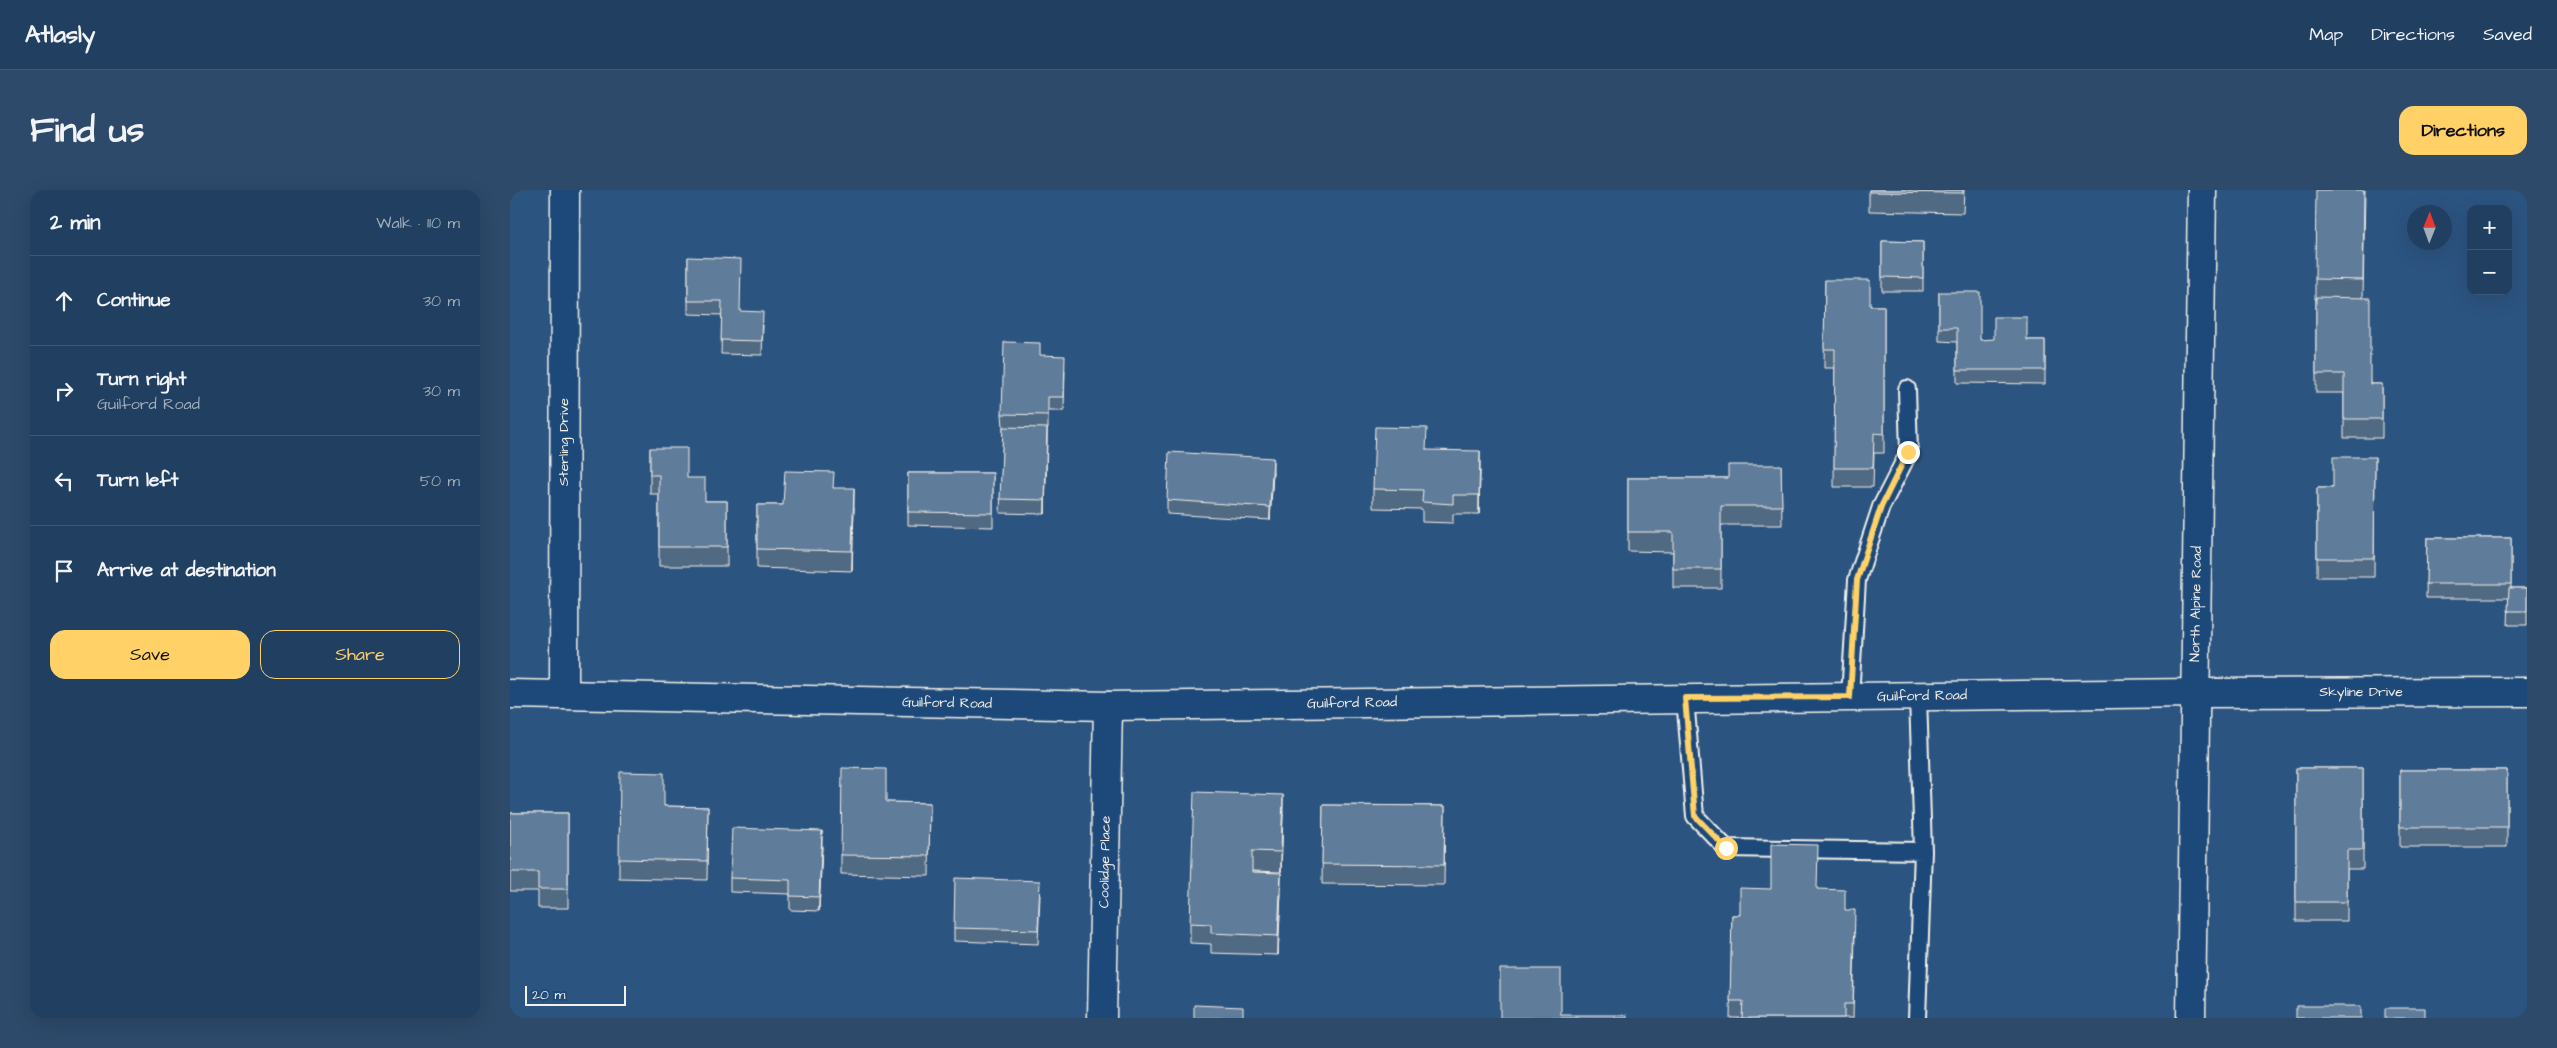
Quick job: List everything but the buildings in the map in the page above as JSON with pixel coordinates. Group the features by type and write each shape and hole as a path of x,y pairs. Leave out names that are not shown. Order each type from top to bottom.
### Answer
{"street":[{"name":"Sterling Drive","path":"564,694 565,190"},
{"name":"North Alpine Road","path":"2191,1018 2202,190"},
{"name":"Guilford Road","path":"510,694 1108,706 2195,692"},
{"name":"Skyline Drive","path":"2195,692 2527,692"},
{"name":"Coolidge Place","path":"1102,1018 1108,706"}],"lane":[{"path":"1850,697 1857,580 1881,507 1908,452 1908,389"},
{"path":"1917,1018 1923,851 1918,696"},
{"path":"1685,698 1695,816 1726,848 1923,851"}],"route":[{"path":"1726,848 1695,816 1685,698 1850,697 1857,580 1881,507 1908,452"}]}
